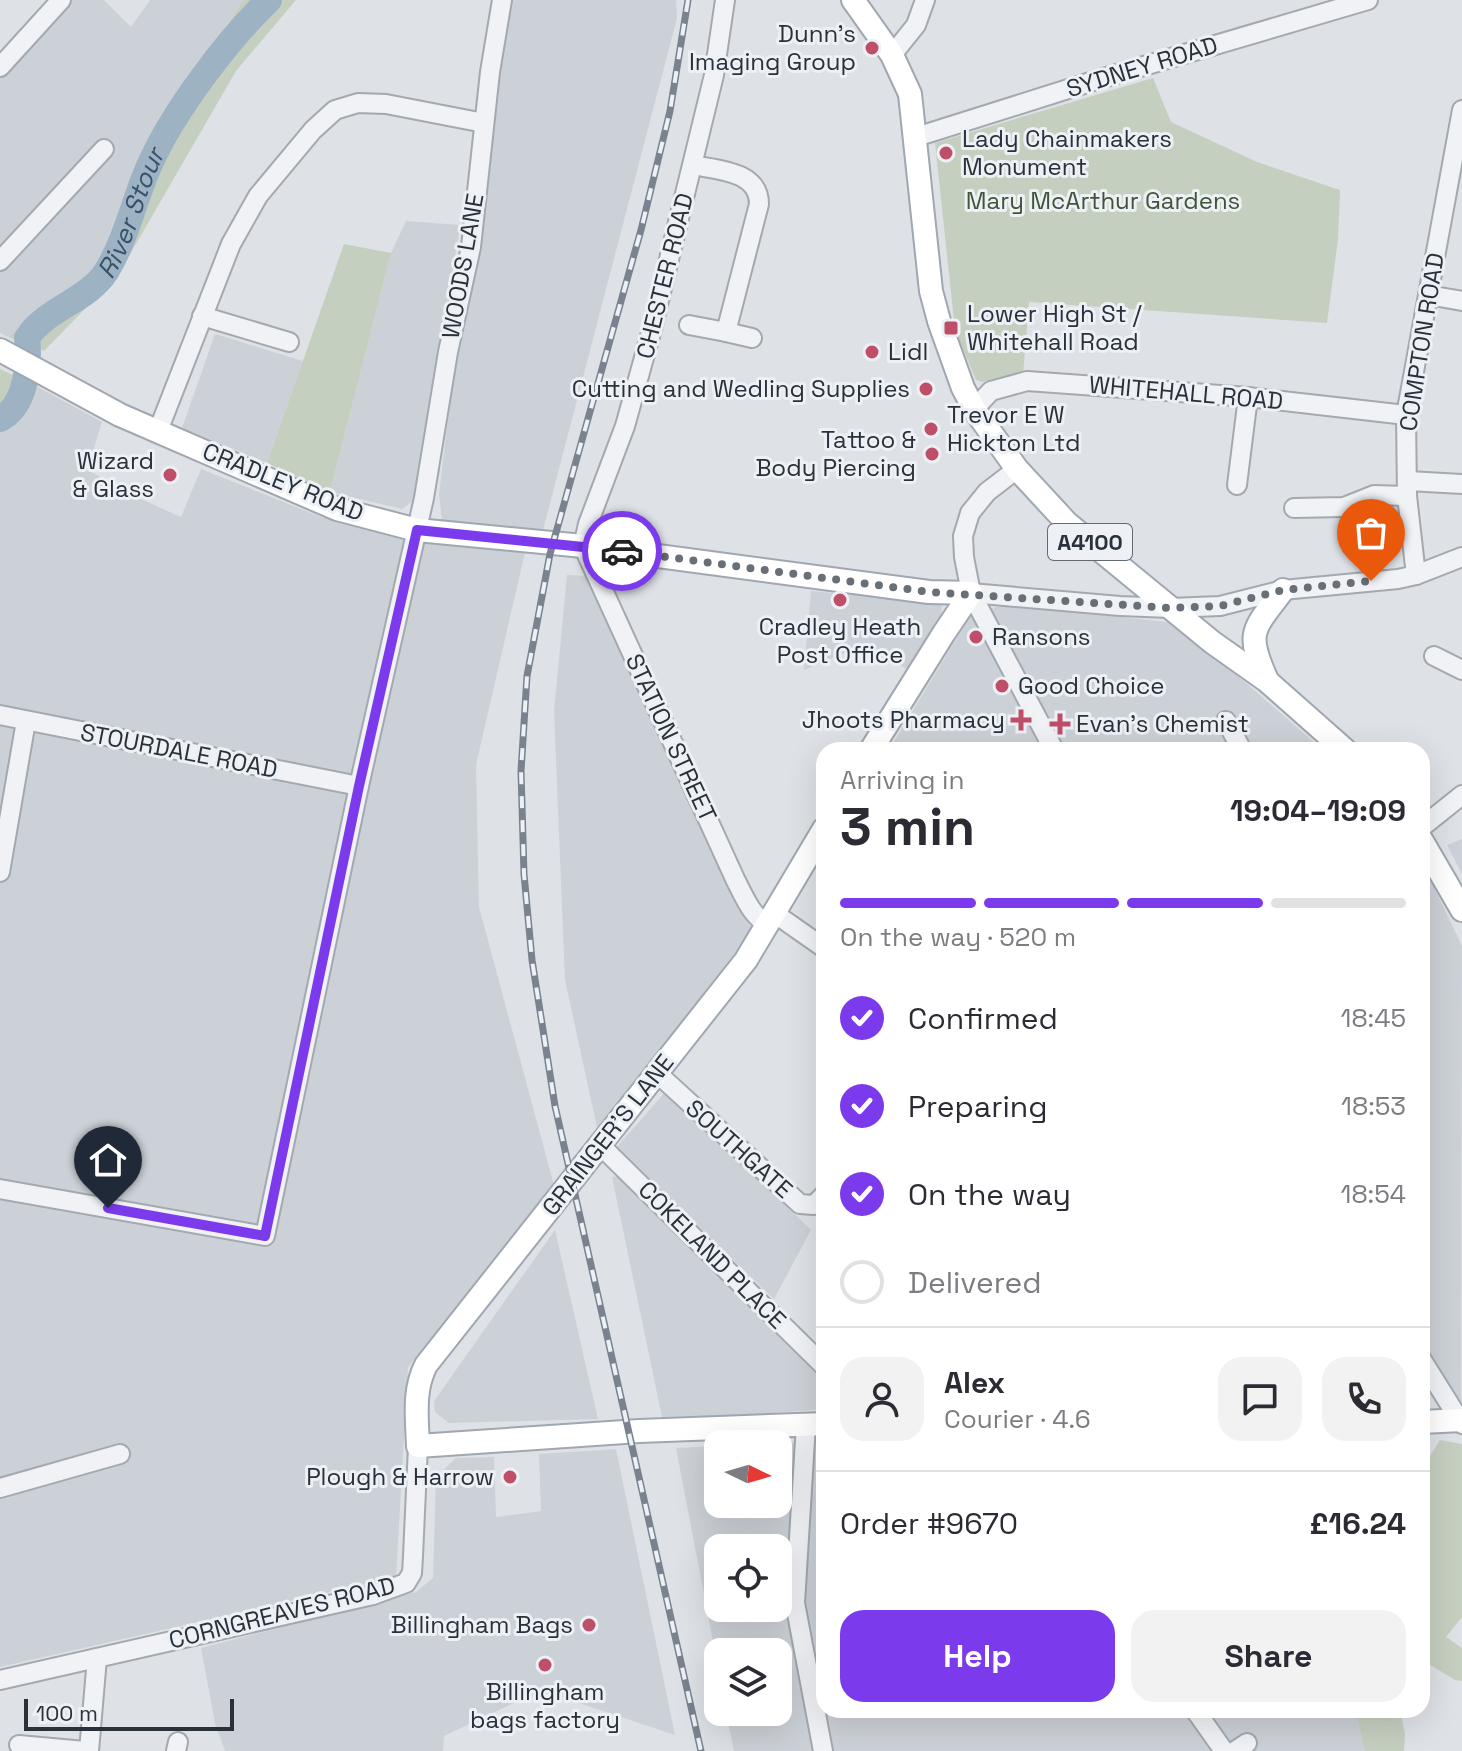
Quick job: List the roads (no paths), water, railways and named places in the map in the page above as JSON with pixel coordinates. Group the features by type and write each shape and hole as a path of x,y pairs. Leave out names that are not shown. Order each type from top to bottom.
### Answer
{"main road":[{"name":"A4100","path":"853,0 892,55 910,94 931,291 963,388 974,409 1017,469 1067,523 1212,642 1267,681 1336,742"},
{"name":"CRADLEY ROAD","path":"0,350 120,415 337,509 417,530 583,546 929,592 971,593"},
{"path":"1267,681 1254,652 1253,637 1259,621 1283,590"},
{"path":"876,742 971,593"},
{"name":"GRAINGER'S LANE","path":"418,1446 417,1394 419,1378 426,1365 746,960 816,843"},
{"path":"1430,855 1462,910"},
{"path":"1430,1422 1461,1422"},
{"path":"418,1446 639,1431 815,1424"}],"street":[{"path":"0,67 61,0"},
{"name":"WOODS LANE","path":"0,1189 265,1236 359,786 417,530 448,352 471,247 484,123 502,0"},
{"name":"CHESTER ROAD","path":"583,546 588,524 625,426 693,165 714,75 725,0"},
{"path":"892,55 916,25 925,0"},
{"name":"SYDNEY ROAD","path":"916,137 1368,0"},
{"path":"158,431 231,244 258,196 313,130 335,110 358,103 386,104 484,123"},
{"name":"COMPTON ROAD","path":"1416,575 1408,488 1406,415 1462,110"},
{"path":"0,261 104,149"},
{"path":"693,165 739,175 754,185 759,195 726,332"},
{"path":"1428,295 1462,301"},
{"path":"202,316 289,342"},
{"path":"689,325 752,338"},
{"name":"WHITEHALL ROAD","path":"974,409 991,391 1027,381 1248,397 1406,415"},
{"path":"1237,485 1248,397"},
{"path":"1017,469 987,492 970,513 963,536 971,593 1050,742"},
{"path":"1294,508 1344,507 1374,495 1408,488 1461,490"},
{"name":"STATION STREET","path":"583,546 736,881 757,918 771,919 816,944"},
{"path":"971,593 1120,606 1220,606 1283,590 1416,575 1462,557"},
{"path":"1434,656 1462,670"},
{"name":"STOURDALE ROAD","path":"0,715 359,786"},
{"path":"0,872 26,721"},
{"path":"1226,721 1238,742"},
{"path":"1430,821 1462,795"},
{"name":"SOUTHGATE","path":"657,1073 800,1204 816,1203"},
{"name":"COKELAND PLACE","path":"600,1145 816,1356"},
{"path":"1430,1373 1461,1422"},
{"path":"815,1424 795,1603 816,1714"},
{"name":"CORNGREAVES ROAD","path":"0,1680 373,1595 406,1583 412,1573 418,1446"},
{"path":"0,1488 120,1454"},
{"path":"19,1745 87,1751 97,1658"},
{"path":"817,1718 823,1751"},
{"path":"1201,1718 1224,1751"}],"waterway":[{"name":"River Stour","path":"0,419 9,413 21,395 27,372 27,338 44,320 88,290 106,272 119,246 144,177 173,122 219,55 269,0"}],"railway":[{"path":"688,0 670,111 641,230 550,554 527,676 521,771 524,874 532,960 555,1106 701,1751"}],"place":[{"name":"Dunn's Imaging Group","path":"872,48"},
{"name":"Lady Chainmakers Monument","path":"946,153"},
{"name":"Lower High St / Whitehall Road","path":"951,328"},
{"name":"Lidl","path":"872,352"},
{"name":"Cutting and Wedling Supplies","path":"926,389"},
{"name":"Trevor E W Hickton Ltd","path":"931,429"},
{"name":"Tattoo & Body Piercing","path":"932,454"},
{"name":"Wizard & Glass","path":"170,475"},
{"name":"Cradley Heath Post Office","path":"840,600"},
{"name":"Ransons","path":"976,637"},
{"name":"Good Choice","path":"1002,686"},
{"name":"Jhoots Pharmacy","path":"1021,720"},
{"name":"Evan's Chemist","path":"1060,724"},
{"name":"Plough & Harrow","path":"510,1477"},
{"name":"Billingham Bags","path":"589,1625"},
{"name":"Billingham bags factory","path":"545,1665"}],"park label":[{"name":"Mary McArthur Gardens","path":"1103,201"}]}
